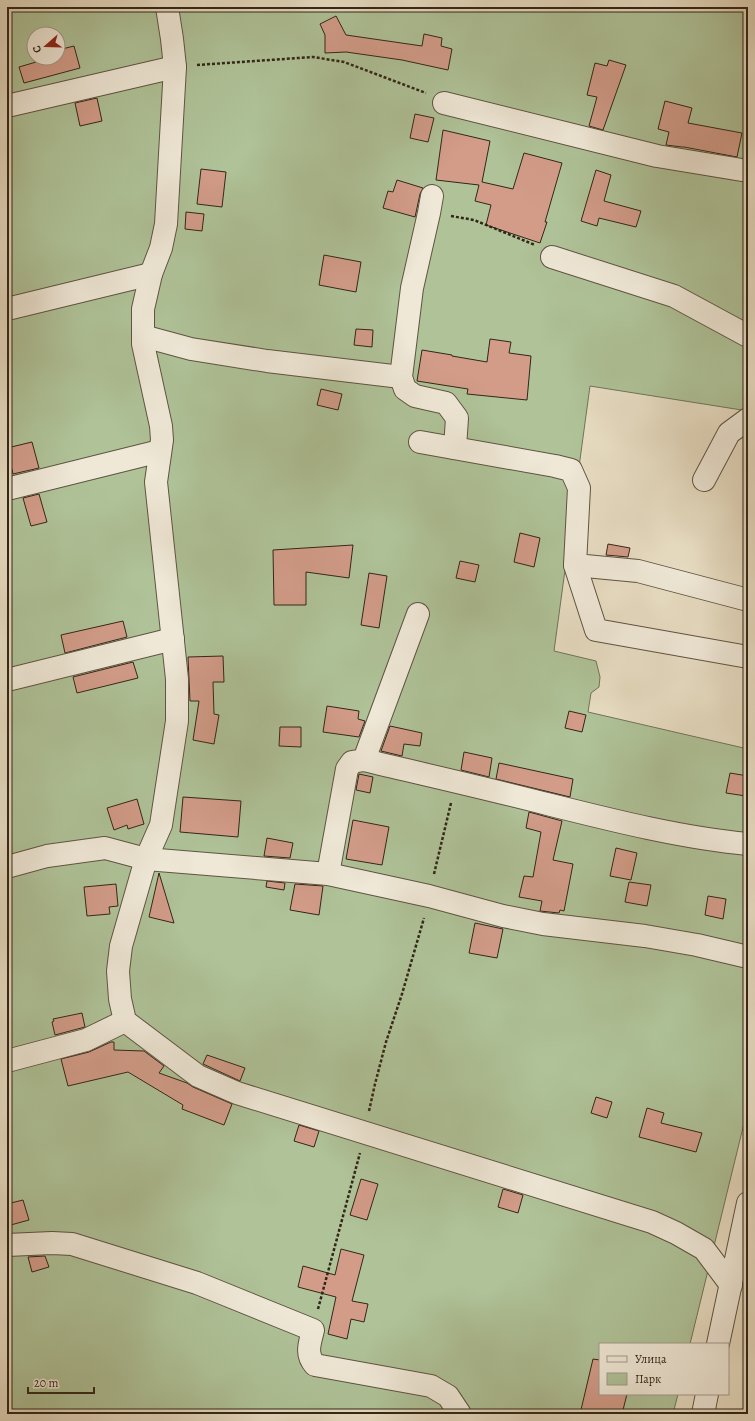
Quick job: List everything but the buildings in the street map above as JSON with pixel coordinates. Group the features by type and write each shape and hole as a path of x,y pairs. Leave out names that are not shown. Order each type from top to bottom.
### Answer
{"street":[{"path":"167,7 175,67 166,224 161,248 151,274 142,309 143,344 161,426 162,440 156,482 177,680 177,721 161,825 146,859 121,946 118,971 120,999 125,1021 198,1076 237,1093 652,1222 676,1233 704,1249 731,1285"},
{"path":"7,106 175,67"},
{"path":"444,103 657,156 748,171"},
{"path":"431,204 412,288 402,377 405,389 415,396 446,403 457,418 455,448"},
{"path":"552,257 674,296 748,336"},
{"path":"7,309 151,274"},
{"path":"143,336 192,349 259,360 402,377"},
{"path":"704,480 729,433 748,419"},
{"path":"420,442 571,470 579,488 575,565 596,630 748,657"},
{"path":"7,489 160,451"},
{"path":"575,565 638,571 748,600"},
{"path":"364,760 418,614"},
{"path":"7,680 173,639"},
{"path":"328,874 347,769 352,762 364,760 621,822 726,842 748,844"},
{"path":"7,867 47,856 105,848 146,859 328,874 430,896 503,916 543,924 697,945 748,957"},
{"path":"7,1061 86,1040 125,1021"},
{"path":"718,1343 748,1204"},
{"path":"7,1245 52,1242 72,1244 197,1283 313,1330 309,1350 310,1360 315,1365 431,1386 448,1396 460,1414"},
{"path":"703,1414 707,1395"}],"path":[{"path":"727,7 748,8"},
{"path":"175,67 313,57 344,62 422,90 444,103"},
{"path":"431,204 536,246 552,257"},
{"path":"313,1330 365,1133 380,1063 404,988 430,896 456,781"}],"green space":[{"path":"7,7 748,7 748,411 590,386 554,651 596,661 600,677 599,687 591,693 588,712 748,749 748,1107 690,1343 599,1343 599,1395 678,1395 673,1414 7,1414"}]}
